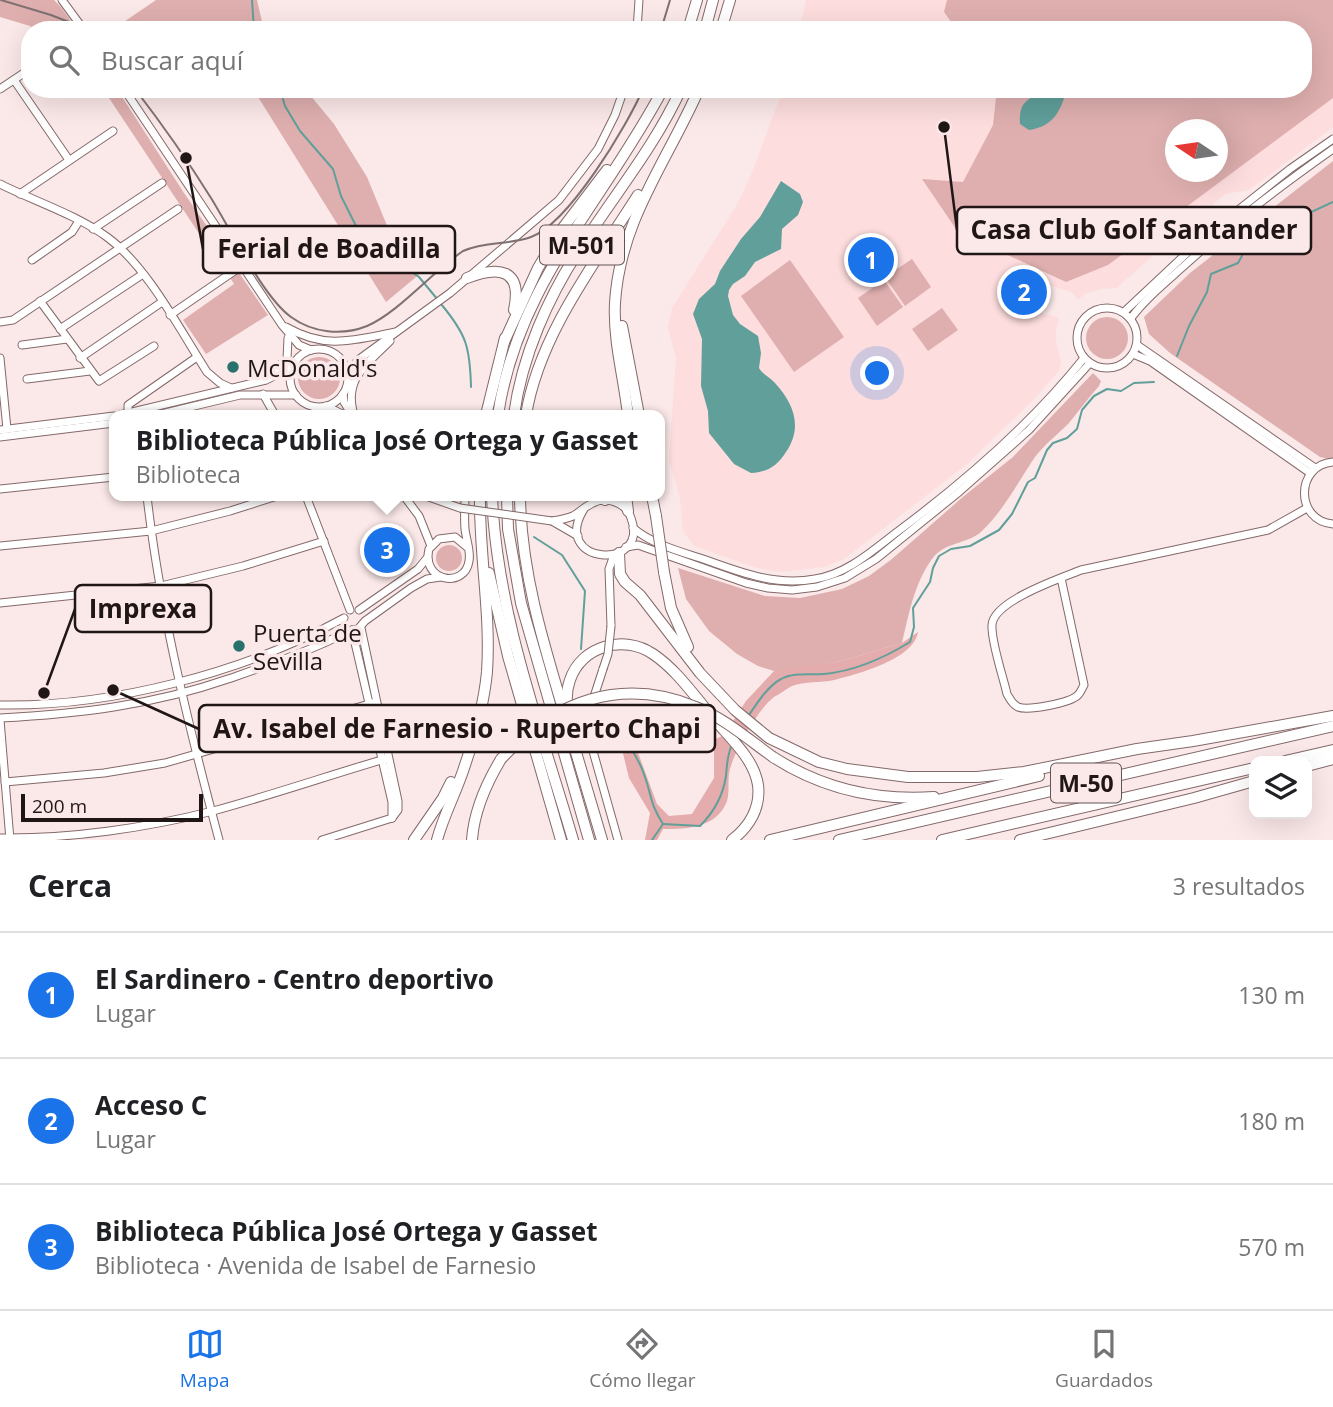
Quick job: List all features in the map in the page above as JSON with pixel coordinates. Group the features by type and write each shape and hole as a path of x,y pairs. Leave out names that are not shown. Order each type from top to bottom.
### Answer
{"highway":[{"path":"691,21 698,0"},
{"path":"707,21 713,0"},
{"path":"724,21 730,0"},
{"name":"M-501","path":"499,410 513,353 546,275 629,148 658,98"},
{"name":"M-501","path":"515,410 540,322 558,284 652,144 676,98"},
{"path":"627,410 615,304 625,243 635,215 694,98"},
{"path":"527,410 538,365 556,327 669,147"},
{"path":"504,342 538,268 559,233 589,191 629,148"},
{"path":"620,267 621,323 638,410"},
{"path":"467,278 497,270 504,273 515,285 516,299 487,410"},
{"path":"437,840 465,766 486,671 480,501"},
{"path":"480,501 490,583 561,840"},
{"path":"492,501 498,569 507,609 573,840"},
{"path":"508,501 508,529 521,603 589,840"},
{"path":"520,501 529,582 552,675 602,840"},
{"path":"627,501 628,511"},
{"path":"654,501 671,608 680,634 712,685"},
{"path":"620,552 620,573 625,582 640,595 700,673 735,710 769,738 819,762 908,777 977,777 1024,772 1137,749 1178,744"},
{"path":"569,728 566,696 570,679 578,665 600,648 618,643 635,645 650,651 666,663 737,745 754,771 758,786 757,807 750,822 732,840"},
{"path":"472,840 482,794 501,759 524,735 558,712 593,698 626,693 657,695 697,707 720,719 773,757 814,780 847,791 905,797 966,793"},
{"name":"M-50","path":"771,840 1178,744 1333,716"},
{"name":"M-50","path":"839,840 1333,726"},
{"path":"414,840 443,798 473,735"},
{"path":"1307,756 1333,750"},
{"path":"1312,765 1333,759"},
{"name":"M-50","path":"942,840 1249,769"},
{"path":"1020,840 1249,782"}],"street":[{"path":"638,21 639,0"},
{"path":"65,1 78,21"},
{"path":"0,89 21,75"},
{"path":"14,79 21,89"},
{"path":"27,98 69,160"},
{"path":"130,98 282,325 299,345 311,350 324,349 336,355 342,360 348,375"},
{"path":"326,406 339,399 343,393 352,366 450,293 559,200 598,149 621,98"},
{"path":"20,194 113,131"},
{"path":"1124,312 1203,239 1290,169 1333,139"},
{"path":"1131,318 1142,304 1209,243 1333,149"},
{"path":"93,229 162,183"},
{"path":"0,184 79,221 121,248 162,302 207,372 210,381 217,388 227,389"},
{"path":"0,322 13,320 178,209"},
{"path":"32,260 72,232 79,221"},
{"path":"170,315 243,265"},
{"path":"60,329 143,274"},
{"path":"40,301 80,358 101,381 154,346"},
{"path":"80,358 162,302"},
{"path":"1111,307 1131,318 1138,335 1137,345 1124,364 1112,368 1100,367 1087,360 1080,350 1077,338 1082,320 1099,308 1111,307"},
{"path":"282,325 303,337 331,342 400,331"},
{"path":"282,325 294,364 290,381 296,395 306,404 326,406 334,410"},
{"path":"352,410 350,397 356,376 400,331"},
{"path":"255,382 284,363 289,351 288,338"},
{"path":"22,345 67,339"},
{"path":"1137,345 1312,470"},
{"path":"141,410 266,380 294,364 311,350"},
{"path":"336,355 354,357 368,352"},
{"path":"1133,354 1150,361 1312,470"},
{"path":"126,410 128,405 197,357"},
{"path":"0,358 3,430 109,417"},
{"path":"613,501 628,511 633,528 643,537 681,552 770,580 793,582 818,579 843,571 921,514 1018,428 1087,360"},
{"path":"596,555 620,552 638,545 768,588 792,590 817,587 845,578 876,559 1029,430 1087,360"},
{"path":"27,379 90,371"},
{"path":"207,372 227,389"},
{"path":"208,394 210,381"},
{"path":"343,393 344,402 350,410"},
{"path":"263,394 273,410"},
{"path":"274,410 276,394"},
{"path":"177,410 226,397 296,395"},
{"path":"0,437 109,424"},
{"path":"1333,462 1325,462 1312,470 1304,483 1303,495 1307,508 1319,520 1333,524"},
{"path":"0,489 109,478"},
{"path":"148,501 160,586 219,840"},
{"path":"0,546 151,531 261,501"},
{"path":"308,501 354,610 363,614 357,627 385,759 398,801 398,810 392,818 322,840"},
{"path":"408,501 419,516 431,546"},
{"path":"440,501 460,508 552,521 566,518 598,501"},
{"path":"10,839 0,719 92,712 183,694 324,643 357,627 422,582 458,576 467,569 470,558 465,501"},
{"path":"1061,578 1084,685 1079,695 1070,699 1034,708 1021,708 1013,704 1007,694 992,626 993,619 1001,609 1030,591 1061,578 1081,570 1268,530 1307,508"},
{"path":"584,509 579,517 578,536 606,570 611,626 608,654 590,709 589,737 618,840"},
{"path":"552,521 578,536"},
{"path":"608,581 610,562 620,552 633,528"},
{"path":"0,705 90,700 181,682 265,654 344,618 418,569 428,557 431,546 439,539 450,536 467,547"},
{"path":"0,603 160,586 243,566 324,541"},
{"path":"428,557 432,571 441,577"},
{"path":"344,618 345,625 357,627"},
{"path":"5,782 104,774 198,755 372,703"},
{"path":"0,838 112,830 212,811 385,759"}],"shaded area":[{"path":"0,0 54,0 71,21 21,21 21,23 0,17"},
{"path":"156,0 257,0 262,21 125,21"},
{"path":"806,0 1333,0 1333,127 1249,190 1225,194 1116,288 1087,293 1078,299 1071,292 1035,281 1025,308 1059,318 1055,336 1061,362 1059,371 967,464 844,559 824,567 781,572 757,568 694,546 683,531 680,498 669,460 676,358 668,328 672,308 737,205 780,98 1312,98 1312,21 801,21"},
{"path":"947,0 1333,0 1333,98 1228,176 1228,119 1165,119 1165,182 1220,182 1108,265 1066,282 958,232 922,179 963,182 993,125 996,98 1312,98 1312,21 950,21 944,12"},
{"path":"109,98 123,98 268,315 206,354 183,320 234,284"},
{"path":"259,98 312,98 334,124 367,177 395,245 420,253 428,267 386,302"},
{"path":"1333,161 1333,460 1320,457 1170,353 1149,334 1144,317 1190,273"},
{"path":"912,259 931,287 905,306 885,277"},
{"path":"790,260 844,337 794,372 741,296"},
{"path":"884,280 903,307 877,326 858,298"},
{"path":"942,308 958,330 928,351 912,329"},
{"path":"1107,317 1122,323 1128,338 1122,353 1107,359 1092,353 1086,338 1092,323"},
{"path":"319,357 334,363 340,378 334,393 319,399 304,393 298,378 304,363"},
{"path":"1093,373 1101,381 1099,386 1069,423 1035,457 990,523 970,539 943,549 932,559 916,589 902,643 841,661 774,671 758,666 737,654 709,631 686,599 678,568 765,596 800,598 842,589 869,576 1013,457"},
{"path":"449,545 459,548 462,558 459,568 449,571 439,568 436,558 439,548"},
{"path":"918,632 907,650 884,664 834,680 797,684 774,697 754,720 737,751 729,773 727,801 716,817 700,825 663,829 657,840 645,840 650,813 629,778 620,741 601,724 615,717 631,734 657,804 669,816 692,814 714,778 714,740 724,735 746,701 774,671 841,661 902,643"}],"water":[{"path":"1031,98 1064,98 1055,117 1038,128 1029,130 1020,124 1021,110"},
{"path":"781,181 800,194 803,202 798,215 782,229 781,249 755,262 745,276 733,284 728,296 733,315 740,324 758,336 761,353 759,368 782,391 794,416 794,434 783,457 767,470 751,473 734,464 709,433 708,411 701,386 702,339 693,314 699,299 715,284 720,271 741,239 760,217"}],"waterway":[{"path":"252,0 253,21"},
{"path":"283,98 300,131 333,169 341,196 363,240 369,247 419,277 438,300"},
{"path":"1258,237 1333,202"},
{"path":"1177,356 1207,292 1211,274 1238,263 1248,245"},
{"path":"441,304 457,325 465,342 470,362 471,387"},
{"path":"749,715 767,690 786,677 824,674 858,667 910,642 914,627 913,608 930,582 939,556 951,549 970,546 999,530 1012,514 1028,482 1035,478 1047,450 1053,443 1067,438 1077,429 1082,410 1094,396 1107,389 1121,391 1134,383 1154,382"},
{"path":"534,537 562,555 585,591 581,649"},
{"path":"608,721 639,761 653,806 663,824 652,840"},
{"path":"663,824 700,826 705,821 723,790 731,747"}],"tram line":[{"path":"1,0 66,21"},
{"path":"664,21 670,0"},
{"path":"142,98 193,170 248,262 280,307 309,327 338,332 357,329 379,320 463,251 531,237 546,228 579,194 595,172 638,98"}],"place":[{"name":"Casa Club Golf Santander","path":"944,127"},
{"name":"Ferial de Boadilla","path":"186,158"},
{"name":"El Sardinero - Centro deportivo","path":"871,260"},
{"name":"Acceso C","path":"1024,292"},
{"name":"McDonald's","path":"233,367"},
{"name":"Biblioteca Pública José Ortega y Gasset","path":"387,550"},
{"name":"Puerta de Sevilla","path":"239,646"},
{"name":"Av. Isabel de Farnesio - Ruperto Chapi","path":"113,690"},
{"name":"Imprexa","path":"44,693"}]}
